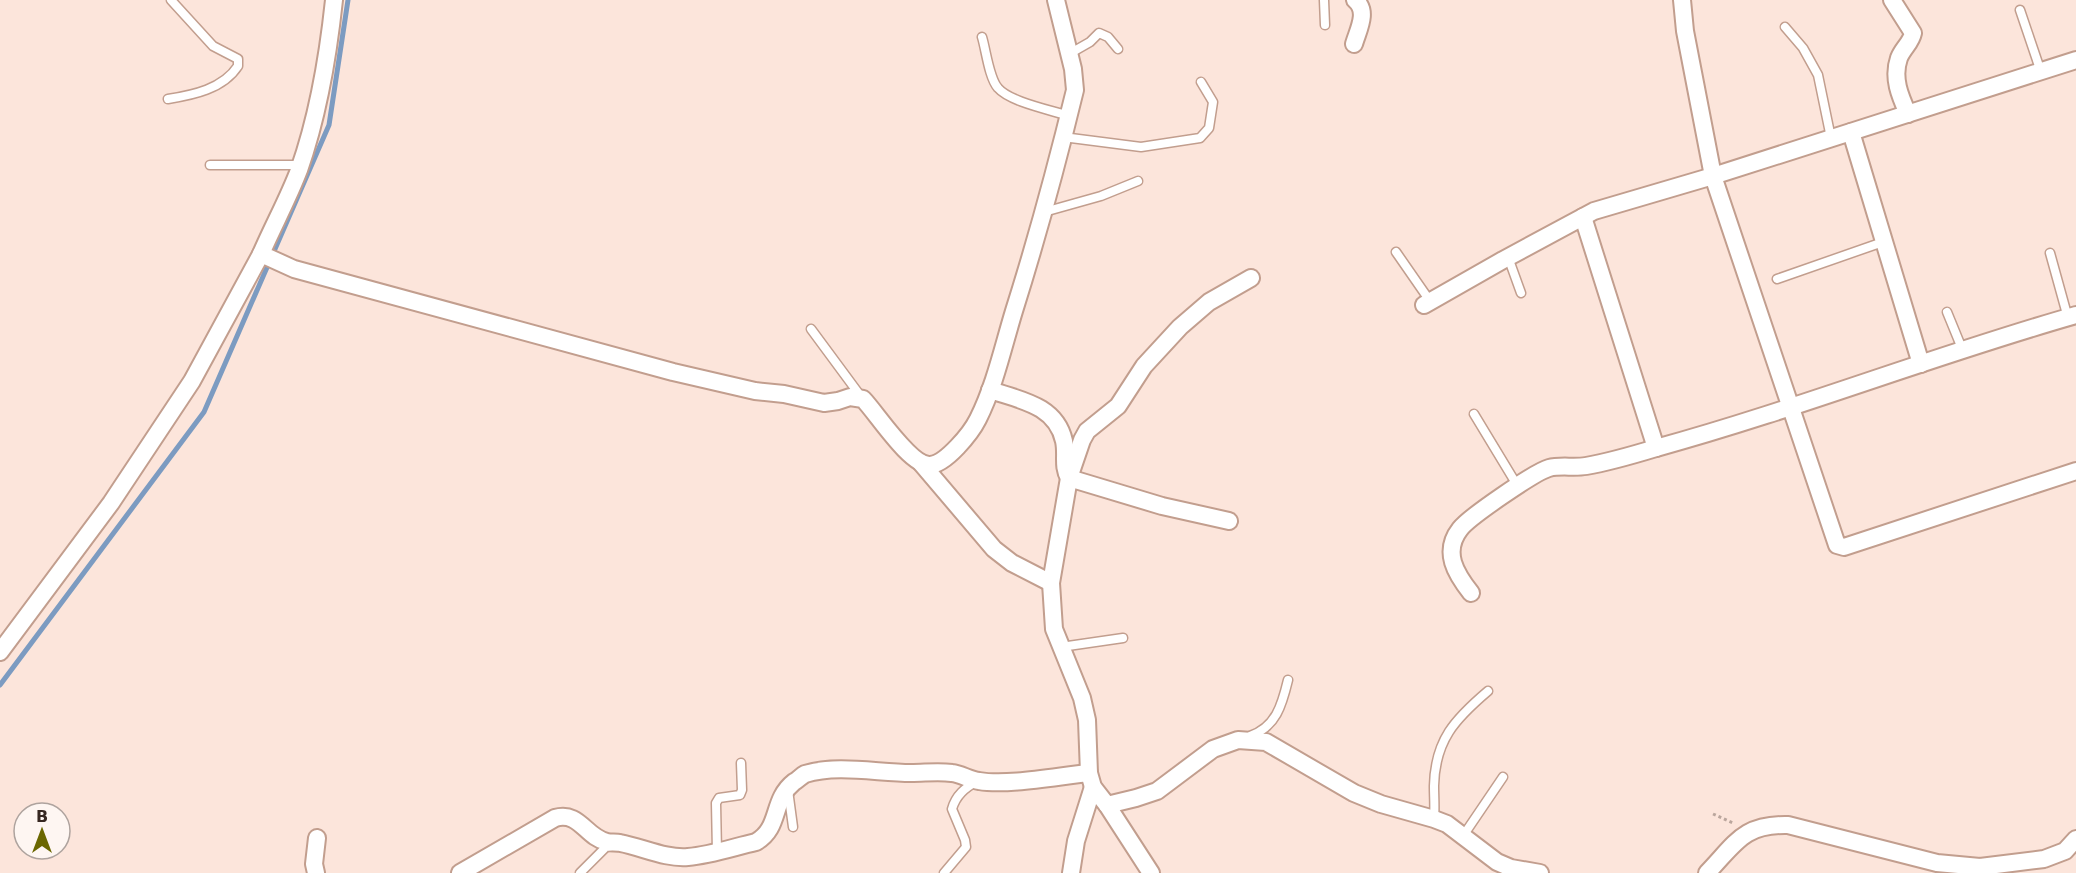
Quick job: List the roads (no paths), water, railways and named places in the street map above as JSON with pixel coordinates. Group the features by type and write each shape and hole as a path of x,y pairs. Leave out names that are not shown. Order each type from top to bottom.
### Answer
{"street":[{"path":"0,652 111,503 192,381 263,255 300,165 320,90 331,34 334,0"},
{"path":"921,463 930,465 942,459 967,437 978,420 990,390 1044,212 1075,90 1073,69 1056,0"},
{"path":"1354,44 1363,11 1361,5 1355,0"},
{"path":"1682,0 1685,31 1713,176 1837,546 1840,547 2076,471"},
{"path":"1892,0 1913,33 1912,39 1899,57 1896,75 1898,92 1908,114"},
{"path":"1427,303 1594,211 1713,176 2076,60"},
{"path":"1851,132 1882,242 1921,364"},
{"path":"1583,217 1656,448"},
{"path":"263,255 294,268 673,372 745,389 824,403 838,402 850,397 863,399 994,549 1012,563 1051,584"},
{"path":"1071,873 1076,841 1091,780 1087,720 1082,698 1054,629 1051,602 1051,584 1069,478 1087,431 1118,406 1144,366 1180,327 1209,302 1251,278"},
{"path":"1471,593 1460,580 1452,563 1453,540 1460,527 1517,485 1550,468 1585,466 1656,448 1790,408 2072,316"},
{"path":"990,390 1037,405 1052,417 1064,442 1065,471 1069,478 1162,506 1229,521"},
{"path":"1107,805 1157,791 1212,749 1238,740 1266,742 1354,794 1434,819 1463,836 1497,862 1511,868 1540,873"},
{"path":"460,873 555,818 563,816 571,816 596,838 606,842 621,843 669,855 687,857 756,842 766,836 772,826 780,799 788,787 804,774 845,769 954,773 978,781 1000,782 1091,780"},
{"path":"1091,780 1151,873"},
{"path":"1707,873 1748,831 1768,824 1788,825 1938,863 1980,867 2044,859 2065,851 2076,839"},
{"path":"316,873 314,864 317,838"}],"lane":[{"path":"168,99 190,96 226,80 238,66 238,59 213,46 171,0"},
{"path":"1324,0 1325,25"},
{"path":"2020,10 2041,72"},
{"path":"1785,27 1803,48 1818,75 1831,138"},
{"path":"1069,54 1090,42 1099,33 1108,37 1118,50"},
{"path":"982,37 998,88 1019,100 1069,116"},
{"path":"1063,137 1142,147 1200,138 1209,128 1212,102 1201,82"},
{"path":"210,165 300,165"},
{"path":"1044,212 1101,196 1138,181"},
{"path":"1777,279 1882,242"},
{"path":"1396,252 1427,303"},
{"path":"2050,253 2072,316"},
{"path":"1508,257 1521,293"},
{"path":"1947,312 1963,351"},
{"path":"812,329 863,399"},
{"path":"1474,414 1517,485"},
{"path":"1061,647 1123,638"},
{"path":"1238,740 1267,728 1283,701 1288,680"},
{"path":"1434,819 1434,787 1438,751 1451,728 1488,691"},
{"path":"717,852 716,803 719,798 740,795 742,790 741,763"},
{"path":"1463,836 1503,777"},
{"path":"944,873 966,847 952,809 954,802 966,787 978,781"},
{"path":"788,787 793,827"},
{"path":"580,873 606,847 621,843"}],"waterway":[{"path":"0,685 204,412 329,125 348,0"}]}
